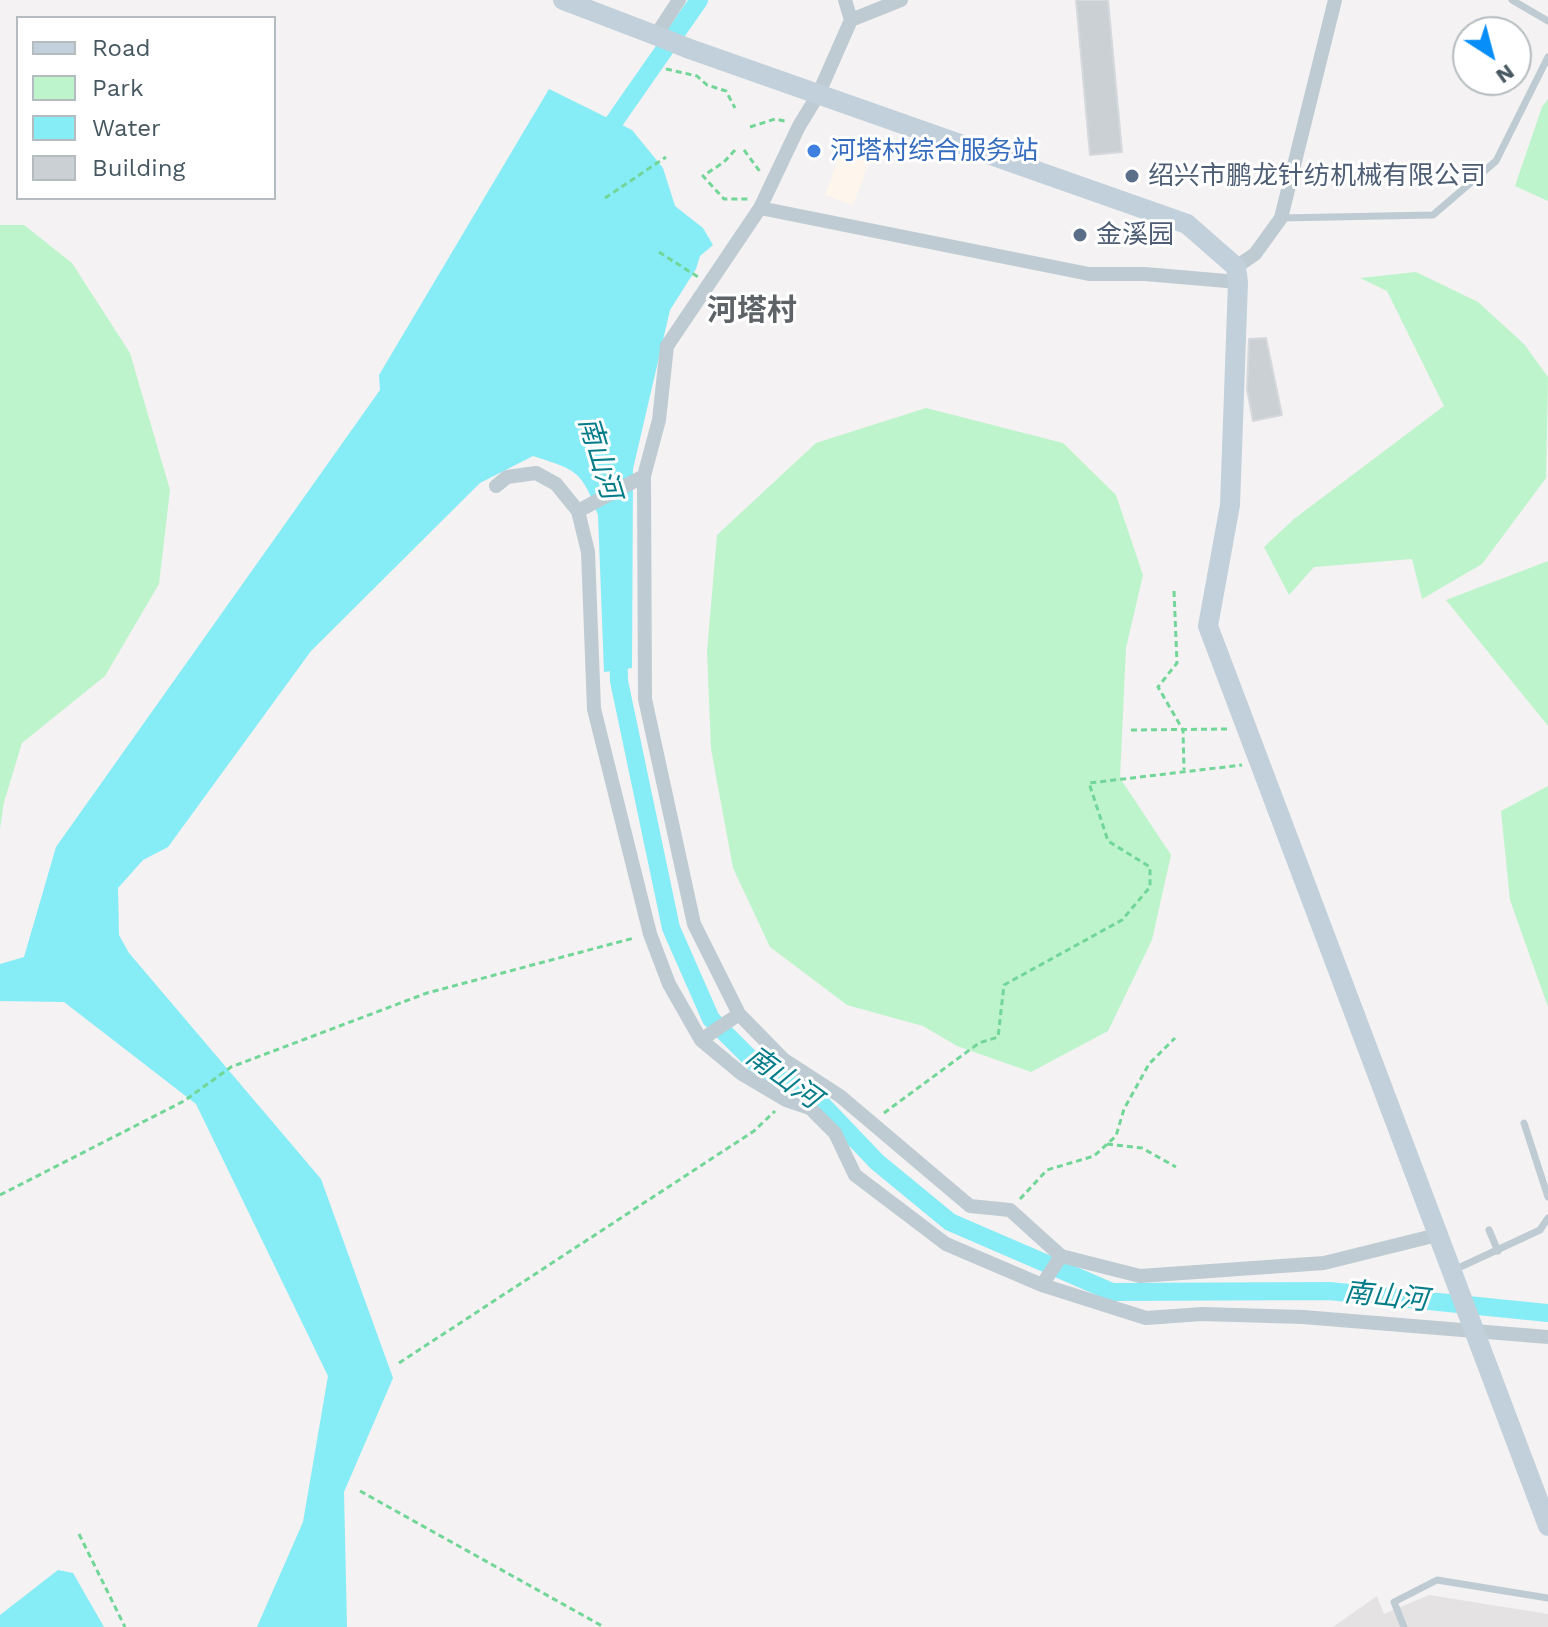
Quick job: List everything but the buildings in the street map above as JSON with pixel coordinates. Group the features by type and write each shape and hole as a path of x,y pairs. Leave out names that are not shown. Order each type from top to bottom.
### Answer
{"street":[{"path":"563,0 687,48 1187,224 1237,274"},
{"path":"658,36 679,0"},
{"path":"845,0 851,20 818,95 799,126 762,204 667,346 659,420 644,476 645,699 694,924 739,1014 783,1059 840,1096 970,1206 1010,1210 1061,1256 1140,1276 1324,1263 1437,1235"},
{"path":"851,20 901,0"},
{"path":"1335,0 1281,218 1237,274 1230,505 1208,626 1548,1526"},
{"path":"762,204 1089,274 1237,274"},
{"path":"496,486 507,477 536,473 556,484 578,511 588,552 594,709 650,934 669,984 701,1040 742,1074 786,1100 810,1108 835,1133 855,1175 946,1244 1042,1285 1146,1318 1202,1314 1303,1317 1548,1337"},
{"path":"578,511 644,476"},
{"path":"701,1040 739,1014"},
{"path":"1042,1285 1061,1256"}],"lane":[{"path":"1512,0 1548,21"},
{"path":"1281,218 1433,215 1496,161 1548,57"},
{"path":"1524,1123 1548,1197"},
{"path":"1452,1274 1540,1230 1548,1218"},
{"path":"1489,1230 1498,1251"},
{"path":"1404,1627 1394,1602 1437,1580 1548,1598"}],"path":[{"path":"666,69 697,76 707,85 726,91 735,108"},
{"path":"750,127 775,119 799,126"},
{"path":"735,150 703,176 724,199 762,204"},
{"path":"744,150 771,185"},
{"path":"605,198 666,157"},
{"path":"659,252 708,283"},
{"path":"1174,591 1177,663 1158,687 1183,730 1184,772"},
{"path":"1131,730 1247,729"},
{"path":"871,1122 979,1043 998,1037 1004,985 1122,920 1150,887 1150,867 1108,841 1089,783 1260,763"},
{"path":"0,1195 184,1101 231,1067 427,993 650,934"},
{"path":"1010,1210 1047,1170 1094,1156 1116,1136 1124,1109 1149,1064 1175,1038"},
{"path":"399,1363 754,1131 786,1100"},
{"path":"1107,1144 1142,1148 1176,1167"},
{"path":"360,1491 604,1627"},
{"path":"79,1534 125,1627"}],"shaded area":[{"path":"846,139 874,149 853,205 825,195"},
{"path":"1429,1595 1548,1614 1548,1627 1333,1627 1377,1596 1384,1614"}],"green space":[{"path":"1548,99 1548,201 1515,186 1542,107"},
{"path":"0,225 24,225 72,263 130,353 170,490 159,584 105,676 22,743 4,802 0,829"},
{"path":"1416,272 1478,302 1524,344 1548,377 1546,478 1482,564 1422,599 1412,559 1314,567 1289,595 1264,547 1294,519 1444,406 1387,291 1360,278"},
{"path":"926,408 1063,443 1116,495 1143,575 1126,648 1120,778 1171,855 1152,940 1108,1031 1031,1072 957,1046 923,1026 847,1005 770,947 733,868 711,749 707,652 717,535 816,443"},
{"path":"1548,561 1548,726 1446,600"},
{"path":"1548,786 1548,1007 1510,900 1501,811"}],"water":[{"path":"549,89 632,130 663,168 675,206 703,228 713,245 700,256 696,269 670,310 633,469 632,668 604,672 598,515 587,489 582,480 568,469 533,456 480,483 311,651 168,847 143,860 118,888 119,935 129,953 321,1179 393,1378 344,1492 347,1627 257,1627 303,1522 328,1376 196,1104 64,1002 0,1001 0,964 24,957 56,847 380,390 379,375"},
{"path":"58,1570 73,1573 104,1627 0,1627 0,1615"}],"waterway":[{"path":"602,139 699,0"},
{"name":"南山河","path":"618,645 619,681 671,928 711,1019 759,1067 814,1096 877,1162 950,1222 1112,1292 1329,1291 1548,1313"}],"place":[{"name":"河塔村综合服务站","path":"814,151"},
{"name":"绍兴市鹏龙针纺机械有限公司","path":"1132,176"},
{"name":"金溪园","path":"1080,235"}],"district":[{"name":"河塔村","path":"752,311"}]}
